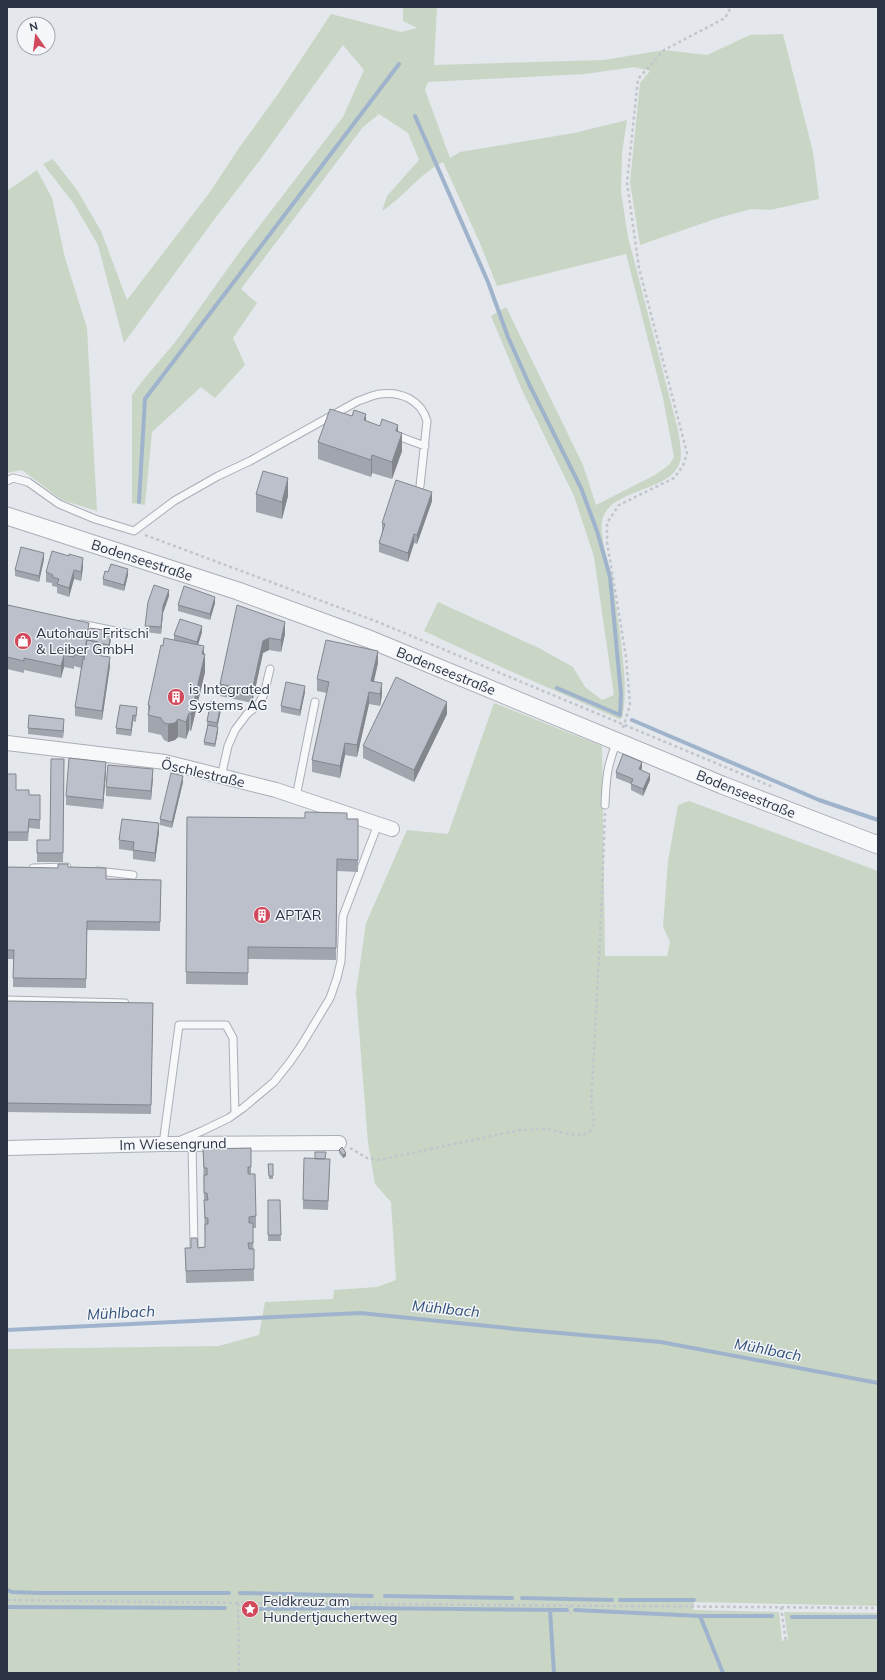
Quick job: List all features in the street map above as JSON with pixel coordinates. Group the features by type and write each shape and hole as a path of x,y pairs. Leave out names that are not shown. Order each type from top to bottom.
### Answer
{"street":[{"name":"Bodenseestraße","path":"7,516 238,591 370,639 722,785 878,845"},
{"name":"Öschlestraße","path":"7,743 165,762 296,797 392,829"},
{"name":"Im Wiesengrund","path":"7,1148 163,1144 339,1143"}],"lane":[{"path":"7,481 13,478 28,482 58,504 95,519 134,531 174,501 218,476 250,461 358,401 378,394 390,393 402,396 415,402 424,410 427,421 420,486"},
{"path":"336,414 344,416"},
{"path":"388,433 424,446"},
{"path":"73,623 135,635"},
{"path":"221,777 228,746 235,730 247,714 258,705 264,694 270,669"},
{"path":"296,797 315,702"},
{"path":"605,805 608,763 617,741"},
{"path":"235,1114 234,1038 226,1025 179,1025 163,1144 184,1139 235,1114 274,1082 290,1062 330,998 341,961 343,916 378,824"},
{"path":"22,868 76,868"},
{"path":"90,870 133,875"},
{"path":"7,1000 125,1003"},
{"path":"192,1144 194,1246"}],"path":[{"path":"624,725 630,705 626,657 607,542 607,523 619,506 674,478 683,466 687,454 639,268 627,183 638,79 664,50 725,18 731,7"},
{"path":"134,531 378,622 776,788"},
{"path":"339,1143 367,1158 379,1160 520,1130 544,1129 578,1135 586,1134 591,1131 594,1126 591,1106 600,939 605,805"},
{"path":"7,1600 878,1608"},
{"path":"238,1603 239,1673"},
{"path":"570,1605 570,1614"},
{"path":"781,1607 786,1643"}],"green space":[{"path":"403,7 437,7 434,65 604,60 664,50 707,55 750,35 783,34 813,152 819,199 770,210 751,209 718,218 640,245 630,182 640,83 650,71 634,67 585,74 428,82 425,90 450,158 460,152 574,133 627,120 622,153 621,192 628,237 678,430 681,454 678,466 670,476 620,499 610,507 603,517 602,530 604,546 614,589 624,665 624,708 622,718 619,719 424,631 438,602 539,648 573,667 585,687 602,700 614,695 594,557 574,496 521,388 491,316 506,307 583,465 596,505 655,475 669,465 674,457 663,398 626,254 497,286 479,241 443,162 426,173 382,211 387,196 419,160 408,133 379,114 363,127 241,289 257,303 233,338 245,365 215,398 201,387 152,432 145,505 132,503 132,395 176,341 241,250 343,117 364,70 343,45 260,160 216,217 124,343 98,245 74,204 43,164 53,159 77,190 101,231 127,300 210,192 331,14 401,32 417,28 403,21"},
{"path":"37,170 52,198 65,258 87,328 97,511 62,500 22,470 7,473 7,191"},
{"path":"494,703 602,746 605,956 667,956 670,942 663,927 668,861 678,805 689,801 878,871 878,1606 694,1602 693,1610 779,1612 782,1641 788,1639 784,1612 878,1613 878,1673 7,1673 7,1349 219,1346 259,1335 265,1302 333,1299 334,1290 377,1287 396,1280 391,1202 375,1184 368,1143 356,992 366,923 407,830 448,834"}],"building":[{"path":"330,409 352,416 354,410 366,414 364,420 380,426 382,419 398,425 396,431 402,433 392,462 372,455 371,460 318,442"},
{"path":"263,471 288,478 282,502 256,494"},
{"path":"396,480 432,492 417,535 414,534 408,553 379,543 385,524 382,523"},
{"path":"21,547 44,553 39,576 15,570"},
{"path":"52,551 83,558 81,572 74,570 69,588 57,584 59,579 52,577 53,575 46,572"},
{"path":"111,564 128,569 124,585 103,579 105,571 108,572"},
{"path":"154,585 169,590 163,606 161,627 145,626 148,602"},
{"path":"184,586 215,597 210,614 178,605"},
{"path":"8,605 89,623 84,657 74,654 74,657 64,655 61,666 24,658 24,661 7,657"},
{"path":"237,605 285,622 281,640 269,638 263,641 252,691 220,684"},
{"path":"180,619 202,626 197,642 174,635"},
{"path":"90,628 111,631 109,645 88,640"},
{"name":"is Integrated Systems AG","path":"164,638 204,646 202,654 205,654 191,714 189,713 186,722 178,719 175,723 168,724 164,723 161,718 148,715 150,706 148,705 161,645 163,646"},
{"path":"87,640 98,642 96,655 110,657 102,711 75,707"},
{"path":"326,640 378,651 371,681 382,683 380,694 369,692 357,745 345,743 340,766 312,760 329,682 317,679"},
{"path":"396,677 447,702 414,770 363,746"},
{"path":"286,682 305,686 300,710 281,706"},
{"path":"211,701 221,704 217,723 207,721"},
{"path":"120,705 137,707 136,716 133,715 131,730 116,728"},
{"path":"29,715 64,719 63,731 28,728"},
{"path":"208,725 218,727 215,744 204,742"},
{"path":"623,754 642,762 639,769 650,774 643,789 631,784 633,779 616,772"},
{"path":"69,758 106,762 103,800 66,796"},
{"path":"51,759 64,759 63,853 37,853 37,840 50,840"},
{"path":"108,765 153,769 151,791 106,787"},
{"path":"171,773 183,776 172,822 160,819"},
{"path":"7,774 16,774 16,790 29,790 29,795 40,795 40,820 29,819 28,832 7,832"},
{"name":"APTAR","path":"305,812 347,813 347,819 358,819 358,860 337,859 336,948 248,947 248,973 186,972 187,817 305,818"},
{"path":"122,819 159,823 155,853 133,850 134,842 119,840"},
{"path":"58,864 68,864 68,867 106,868 106,879 161,880 160,922 87,921 86,979 13,978 14,950 7,950 7,867 58,868"},
{"path":"7,1001 153,1003 151,1105 7,1103"},
{"path":"342,1147 346,1153 343,1155 339,1150"},
{"path":"251,1148 251,1167 248,1167 248,1174 255,1174 256,1216 249,1217 249,1223 253,1223 253,1243 248,1243 249,1249 254,1249 254,1269 186,1271 185,1248 191,1248 191,1238 197,1238 198,1248 205,1247 205,1224 208,1224 208,1218 205,1218 204,1200 208,1200 207,1193 204,1193 204,1175 207,1175 207,1168 204,1168 203,1149"},
{"path":"315,1152 326,1152 325,1159 315,1159"},
{"path":"304,1158 330,1159 328,1201 303,1200"},
{"path":"268,1164 273,1164 273,1176 269,1176"},
{"path":"268,1200 280,1200 281,1235 268,1235"}],"waterway":[{"path":"139,502 145,399 399,64"},
{"path":"415,116 488,282 508,337 529,384 581,488 597,531 610,577 621,694 620,715 557,688"},
{"path":"632,720 819,800 878,820"},
{"name":"Mühlbach","path":"7,1330 360,1313 661,1342 878,1383"},
{"path":"7,1590 12,1592 39,1593 229,1593"},
{"path":"240,1593 372,1596"},
{"path":"385,1596 512,1598"},
{"path":"522,1598 612,1600"},
{"path":"620,1600 694,1600"},
{"path":"7,1607 225,1608"},
{"path":"254,1609 357,1608 567,1610"},
{"path":"550,1610 554,1673"},
{"path":"575,1610 700,1616 772,1616"},
{"path":"700,1616 723,1673"},
{"path":"792,1617 878,1617"}],"place":[{"name":"Autohaus Fritschi & Leiber GmbH","path":"23,641"},
{"name":"is Integrated Systems AG","path":"176,697"},
{"name":"APTAR","path":"262,915"},
{"name":"Feldkreuz am Hundertjauchertweg","path":"250,1609"}]}
